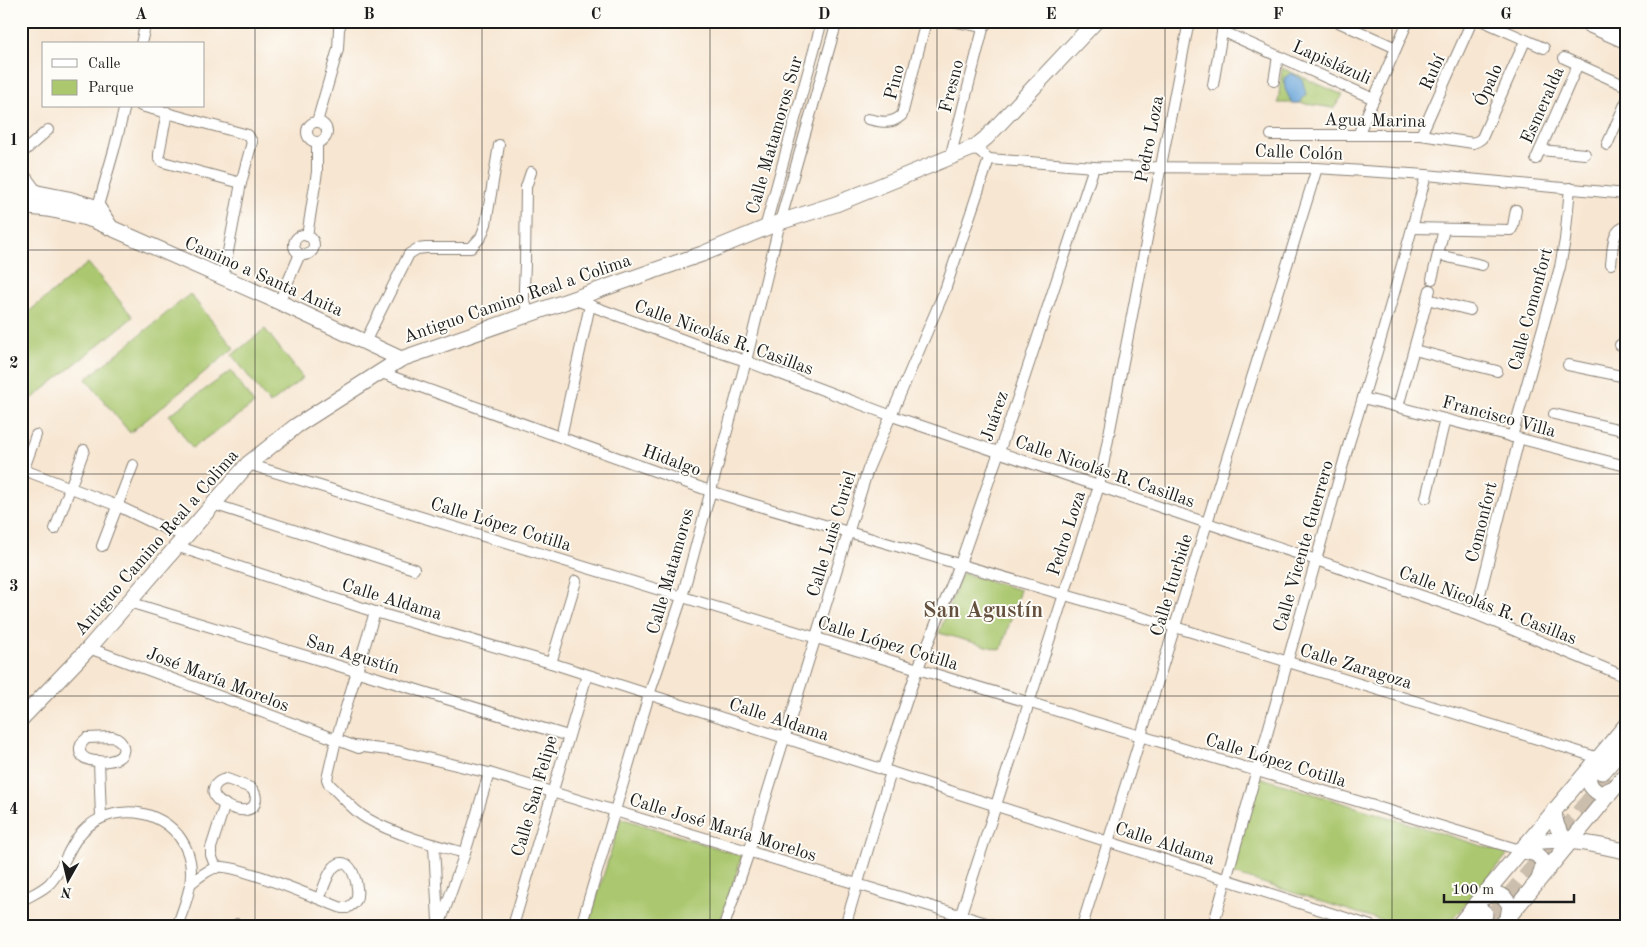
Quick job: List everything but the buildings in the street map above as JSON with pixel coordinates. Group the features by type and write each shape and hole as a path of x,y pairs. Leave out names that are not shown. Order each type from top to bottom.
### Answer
{"highway":[{"path":"1607,773 1626,742"},
{"path":"1607,773 1626,758"}],"main road":[{"name":"Antiguo Camino Real a Colima","path":"21,719 89,648 248,464 296,426 379,372 401,359 702,254 780,222 836,204 975,146 986,138 1096,21"},
{"path":"1581,21 1626,41"},
{"path":"21,194 38,200"},
{"path":"21,207 38,200 68,199 95,214"},
{"name":"Camino a Santa Anita","path":"95,214 112,228 279,302 401,359"},
{"path":"1458,926 1489,918 1538,882 1569,842 1607,773 1626,725"},
{"path":"1489,918 1523,847 1554,810 1607,773"},
{"path":"1554,810 1558,831 1569,842"},
{"path":"1523,847 1546,840 1626,851"},
{"path":"1523,847 1536,854 1543,861 1538,882"}],"street":[{"path":"141,42 146,21"},
{"path":"279,302 300,254 308,254 313,250 314,242 306,236 317,172 317,142 324,140 327,133 324,126 317,122 338,49 339,29 342,21"},
{"name":"Calle Matamoros Sur","path":"765,228 822,21"},
{"name":"Calle Matamoros Sur","path":"780,222 837,21"},
{"name":"Pino","path":"868,119 888,123 902,115 926,21"},
{"path":"953,21 985,23"},
{"name":"Pedro Loza","path":"957,926 1099,486 1189,21"},
{"path":"1336,21 1396,48"},
{"path":"1358,135 1408,21"},
{"name":"Rubí","path":"1421,136 1472,21"},
{"path":"1482,21 1544,48"},
{"name":"Fresno","path":"950,158 985,23"},
{"path":"1214,85 1223,26"},
{"name":"Lapislázuli","path":"1223,26 1278,56 1374,99"},
{"name":"Ópalo","path":"1478,142 1482,138 1526,40"},
{"path":"1274,82 1278,56"},
{"path":"1564,58 1626,86"},
{"name":"Esmeralda","path":"1578,64 1538,154 1585,154"},
{"path":"804,86 819,89"},
{"path":"1607,144 1626,102"},
{"path":"95,214 124,108"},
{"path":"150,108 248,135 252,142 241,183 222,278"},
{"path":"167,112 159,154 163,162 241,183"},
{"path":"21,154 48,130"},
{"name":"Agua Marina","path":"1271,134 1421,136 1473,143 1478,142"},
{"path":"365,342 409,254 417,249 426,248 471,248 481,237 486,224 499,145"},
{"path":"975,146 989,159"},
{"name":"Calle Colón","path":"989,159 1094,166 1317,168 1426,175 1626,194"},
{"name":"Calle Luis Curiel","path":"724,926 749,852 868,470 945,290 989,159"},
{"name":"Juárez","path":"845,926 887,771 917,671 960,564 1094,166"},
{"name":"Calle Iturbide","path":"1082,926 1317,168"},
{"path":"21,170 38,200"},
{"path":"529,314 524,300 524,288 526,187 531,172"},
{"name":"Calle Vicente Guerrero","path":"1213,926 1426,175"},
{"name":"Calle Comonfort","path":"1516,438 1560,267 1570,188"},
{"path":"1412,228 1511,230 1516,210"},
{"name":"Calle Matamoros","path":"581,926 649,695 682,597 746,361 780,222"},
{"path":"1610,264 1616,232 1626,226"},
{"path":"1398,407 1439,255 1444,229"},
{"path":"1439,255 1482,265"},
{"path":"1430,289 1470,310"},
{"name":"Calle Nicolás R. Casillas","path":"573,299 892,416 1475,614 1626,677"},
{"path":"561,437 590,306"},
{"path":"1414,350 1496,371"},
{"path":"1568,365 1626,377"},
{"name":"Hidalgo","path":"379,372 710,491 848,533 960,564"},
{"name":"Francisco Villa","path":"1363,398 1516,438 1625,462"},
{"path":"1554,414 1626,431"},
{"path":"1426,498 1445,419"},
{"path":"22,473 36,435"},
{"name":"Comonfort","path":"1475,614 1516,438"},
{"path":"55,530 84,450"},
{"name":"Calle López Cotilla","path":"248,464 816,638 917,671 1029,702 1256,772 1523,847"},
{"path":"102,546 133,465"},
{"name":"Calle Aldama","path":"22,473 118,506 166,529 181,541 375,612 551,663 1371,926"},
{"path":"213,504 414,569"},
{"name":"Calle Zaragoza","path":"960,564 1288,662 1607,773"},
{"path":"551,663 576,581"},
{"name":"San Agustín","path":"129,602 568,736"},
{"path":"375,612 326,779 366,818 383,827 434,845 465,853"},
{"name":"José María Morelos","path":"89,648 336,740"},
{"name":"Calle San Felipe","path":"513,926 587,675"},
{"name":"Calle José María Morelos","path":"336,740 386,756 439,762 489,773 996,926"},
{"path":"99,761 101,816"},
{"path":"439,926 465,853 489,773"},
{"path":"216,868 211,848 225,804"},
{"path":"23,896 37,892 50,884 61,869 77,837 87,826 101,816 116,812 136,813 150,816 165,824 178,835 184,848 192,875 177,926"},
{"path":"434,845 439,926"},
{"path":"191,883 204,873 224,867 242,870 342,908 347,908 356,900 357,894 352,869 343,864 332,868 319,899"}],"green space":[{"path":"1282,68 1343,95 1334,108 1300,103 1278,103"},
{"path":"88,263 133,317 28,402 21,393 21,318"},
{"path":"190,294 234,348 130,433 86,379"},
{"path":"265,329 303,378 270,404 232,355"},
{"path":"231,371 254,404 192,448 169,415"},
{"path":"962,573 1020,590 1001,650 939,633"},
{"path":"1259,777 1508,854 1447,926 1399,926 1231,873"},
{"path":"621,818 742,856 719,926 588,926"}],"water":[{"path":"1291,73 1302,79 1306,94 1300,103 1292,103 1285,89 1284,78"}],"tunnel":[{"path":"1490,921 1611,776"}],"district":[{"name":"San Agustín","path":"983,609"}]}
